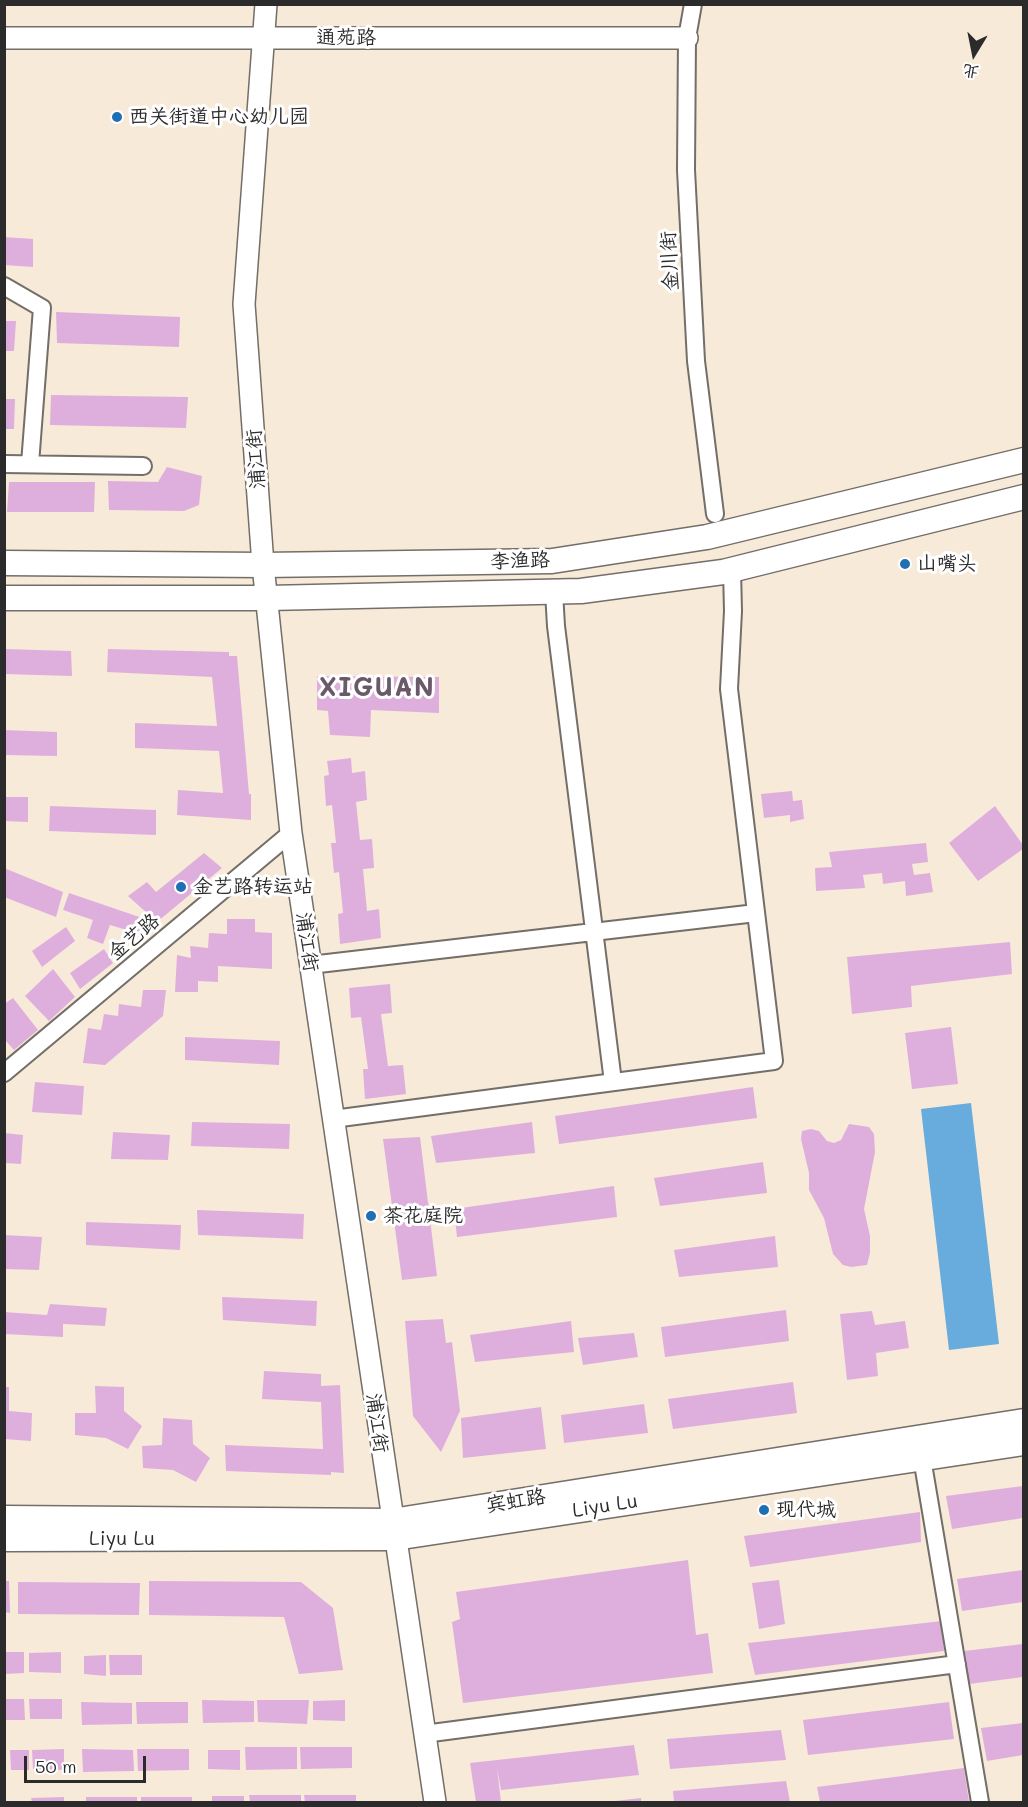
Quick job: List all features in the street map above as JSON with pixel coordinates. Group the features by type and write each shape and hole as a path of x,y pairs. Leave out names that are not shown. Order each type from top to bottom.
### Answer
{"main road":[{"name":"李渔路","path":"4,563 263,565 552,561 707,537 1023,460"},
{"name":"李渔路","path":"4,598 268,598 581,591 732,570 1023,497"},
{"name":"宾虹路","path":"4,1518 393,1529 1023,1421"},
{"name":"Liyu Lu","path":"4,1539 393,1529 1023,1443"}],"street":[{"name":"浦江街","path":"266,4 244,304 263,565 291,833 435,1803"},
{"name":"金川街","path":"693,4 687,38 686,170 696,360 715,514"},
{"name":"通苑路","path":"4,38 687,38"},
{"path":"4,286 42,308 30,464"},
{"path":"4,464 143,466"},
{"path":"333,1119 774,1060 729,689 733,611 732,570"},
{"path":"554,592 556,626 613,1082"},
{"name":"金艺路","path":"4,1073 291,833"},
{"path":"310,965 756,913"},
{"path":"922,1458 980,1803"},
{"path":"424,1734 957,1664"}],"water":[{"path":"971,1103 999,1344 949,1350 921,1109"}],"building":[{"path":"4,237 33,239 33,267 4,265"},
{"path":"56,312 180,317 179,347 57,343"},
{"path":"4,321 16,321 14,351 4,351"},
{"path":"51,395 188,397 186,428 50,425"},
{"path":"4,399 15,399 14,429 4,429"},
{"path":"167,467 202,476 199,505 184,511 109,510 108,481 158,482"},
{"path":"9,482 95,482 94,512 7,512"},
{"path":"4,649 71,651 72,676 4,674"},
{"path":"108,649 229,652 229,656 237,656 249,794 251,794 251,820 177,815 178,790 223,793 219,751 135,748 135,723 217,726 212,677 107,672"},
{"path":"317,676 439,677 439,713 371,710 370,737 330,735 328,711 317,710"},
{"path":"4,730 57,732 57,756 4,755"},
{"path":"351,758 352,773 365,771 367,800 356,802 360,840 372,839 374,868 363,869 367,911 379,909 381,938 340,944 338,914 343,913 339,872 334,873 331,843 336,843 332,805 326,806 324,776 329,775 327,761"},
{"path":"792,791 793,801 802,800 804,819 790,822 790,815 764,818 761,794"},
{"path":"4,797 28,797 28,822 4,821"},
{"path":"50,806 156,810 156,835 49,831"},
{"path":"995,806 1023,845 1023,849 978,881 949,843"},
{"path":"926,843 928,862 912,864 914,875 930,873 933,892 906,896 905,881 883,884 882,873 863,875 865,888 816,891 815,868 832,867 829,852"},
{"name":"金艺路转运站","path":"204,853 222,868 157,922 128,896 147,882 156,892"},
{"path":"4,868 63,892 56,917 4,897"},
{"path":"69,893 151,921 147,936 110,925 103,944 87,938 93,920 63,910"},
{"path":"227,919 255,919 255,932 272,933 272,969 218,966 218,982 198,981 198,992 175,992 177,955 191,958 190,946 208,948 209,933 227,934"},
{"path":"66,927 75,941 42,967 32,951"},
{"path":"1010,942 1012,974 911,986 912,1007 852,1014 847,957"},
{"path":"104,949 113,963 80,989 70,973"},
{"path":"53,969 75,997 49,1021 25,996"},
{"path":"390,984 392,1013 381,1014 388,1066 403,1065 406,1094 365,1099 363,1069 368,1069 361,1017 351,1018 349,988"},
{"path":"143,990 166,990 163,1016 105,1065 83,1063 88,1028 101,1030 104,1014 118,1016 119,1004 141,1007"},
{"path":"13,998 38,1030 14,1050 4,1039 4,1004"},
{"path":"951,1027 958,1084 912,1089 905,1033"},
{"path":"185,1037 280,1041 279,1065 185,1060"},
{"path":"35,1082 84,1086 82,1115 32,1112"},
{"path":"753,1087 757,1118 559,1144 555,1116"},
{"path":"192,1122 290,1124 289,1149 191,1146"},
{"path":"532,1122 535,1153 436,1163 431,1136"},
{"path":"849,1124 869,1127 874,1134 875,1152 864,1209 870,1236 870,1253 867,1265 851,1267 843,1265 833,1254 824,1218 809,1190 809,1173 801,1139 802,1131 811,1129 819,1131 827,1141 834,1143 841,1140"},
{"path":"113,1132 170,1135 168,1160 111,1159"},
{"path":"4,1133 23,1135 21,1164 4,1163"},
{"path":"420,1137 437,1276 402,1280 383,1139"},
{"path":"763,1162 767,1193 660,1206 654,1178"},
{"path":"614,1186 617,1217 457,1237 454,1209"},
{"path":"197,1210 304,1214 303,1239 198,1235"},
{"path":"86,1222 181,1225 180,1250 86,1245"},
{"path":"4,1235 42,1237 39,1270 4,1269"},
{"path":"775,1236 778,1267 679,1277 674,1250"},
{"path":"222,1297 317,1301 316,1326 223,1320"},
{"path":"50,1304 107,1308 105,1326 63,1324 63,1337 4,1334 4,1312 47,1315"},
{"path":"786,1310 789,1341 665,1357 661,1327"},
{"path":"872,1311 875,1325 905,1321 909,1348 876,1353 878,1376 847,1380 840,1314"},
{"path":"443,1319 446,1343 452,1342 460,1411 441,1452 413,1416 405,1321"},
{"path":"571,1321 574,1352 475,1362 470,1335"},
{"path":"634,1333 638,1357 583,1365 578,1338"},
{"path":"264,1371 321,1374 321,1386 340,1385 344,1473 331,1472 331,1475 226,1471 225,1445 323,1449 321,1402 262,1399"},
{"path":"793,1382 797,1413 673,1429 668,1399"},
{"path":"95,1386 124,1387 124,1411 142,1426 128,1449 106,1438 75,1435 75,1413 96,1413"},
{"path":"4,1387 9,1387 9,1411 32,1413 31,1441 4,1439"},
{"path":"644,1404 648,1433 564,1443 561,1415"},
{"path":"541,1407 546,1449 463,1458 461,1418"},
{"path":"163,1418 192,1420 193,1444 210,1458 196,1482 173,1470 143,1468 142,1446 162,1445"},
{"path":"1023,1486 1023,1518 952,1529 946,1496"},
{"path":"920,1512 921,1542 750,1567 744,1536"},
{"path":"688,1560 696,1635 708,1633 713,1673 463,1703 452,1622 460,1619 456,1592"},
{"path":"1023,1570 1023,1602 962,1611 957,1579"},
{"path":"779,1580 785,1624 759,1629 752,1583"},
{"path":"4,1581 9,1581 10,1613 4,1612"},
{"path":"149,1581 301,1582 333,1608 343,1670 299,1674 284,1617 149,1615"},
{"path":"18,1582 140,1583 139,1615 18,1614"},
{"path":"942,1621 944,1651 755,1675 748,1643"},
{"path":"1023,1644 1023,1677 969,1684 964,1651"},
{"path":"5,1652 24,1652 24,1673 5,1674"},
{"path":"61,1652 61,1673 29,1672 29,1653"},
{"path":"106,1655 106,1676 84,1674 84,1656"},
{"path":"109,1655 142,1655 142,1675 110,1675"},
{"path":"4,1699 24,1699 25,1720 4,1720"},
{"path":"29,1699 62,1699 62,1719 30,1719"},
{"path":"202,1700 254,1701 254,1722 203,1723"},
{"path":"257,1700 309,1700 307,1724 258,1722"},
{"path":"345,1700 345,1721 313,1720 313,1701"},
{"path":"81,1702 132,1703 132,1724 82,1725"},
{"path":"136,1702 188,1702 188,1723 137,1724"},
{"path":"949,1702 954,1739 808,1755 803,1720"},
{"path":"1023,1723 1023,1755 987,1761 981,1728"},
{"path":"781,1730 786,1760 670,1769 667,1739"},
{"path":"634,1745 639,1775 501,1790 497,1768 501,1802 476,1802 470,1763"},
{"path":"245,1747 297,1747 297,1769 246,1770"},
{"path":"300,1747 352,1747 352,1768 301,1769"},
{"path":"64,1749 64,1770 33,1769 32,1750"},
{"path":"82,1749 133,1750 134,1771 83,1772"},
{"path":"137,1749 189,1749 189,1770 138,1771"},
{"path":"10,1750 29,1750 29,1770 11,1770"},
{"path":"208,1750 240,1750 240,1770 208,1769"},
{"path":"964,1768 969,1802 820,1802 817,1787"},
{"path":"786,1781 790,1802 674,1802 673,1791"},
{"path":"249,1795 301,1795 301,1802 250,1802"},
{"path":"304,1795 356,1795 356,1802 305,1802"},
{"path":"212,1796 244,1796 244,1802 212,1802"},
{"path":"64,1797 64,1802 32,1802 31,1798"},
{"path":"86,1797 137,1797 137,1802 86,1802"},
{"path":"141,1797 192,1797 192,1802 141,1802"},
{"path":"641,1798 641,1802 615,1802 615,1801"}],"place":[{"name":"西关街道中心幼儿园","path":"117,117"},
{"name":"山嘴头","path":"905,564"},
{"name":"金艺路转运站","path":"181,887"},
{"name":"茶花庭院","path":"371,1216"},
{"name":"现代城","path":"764,1510"}],"district":[{"name":"XIGUAN","path":"377,688"}]}
